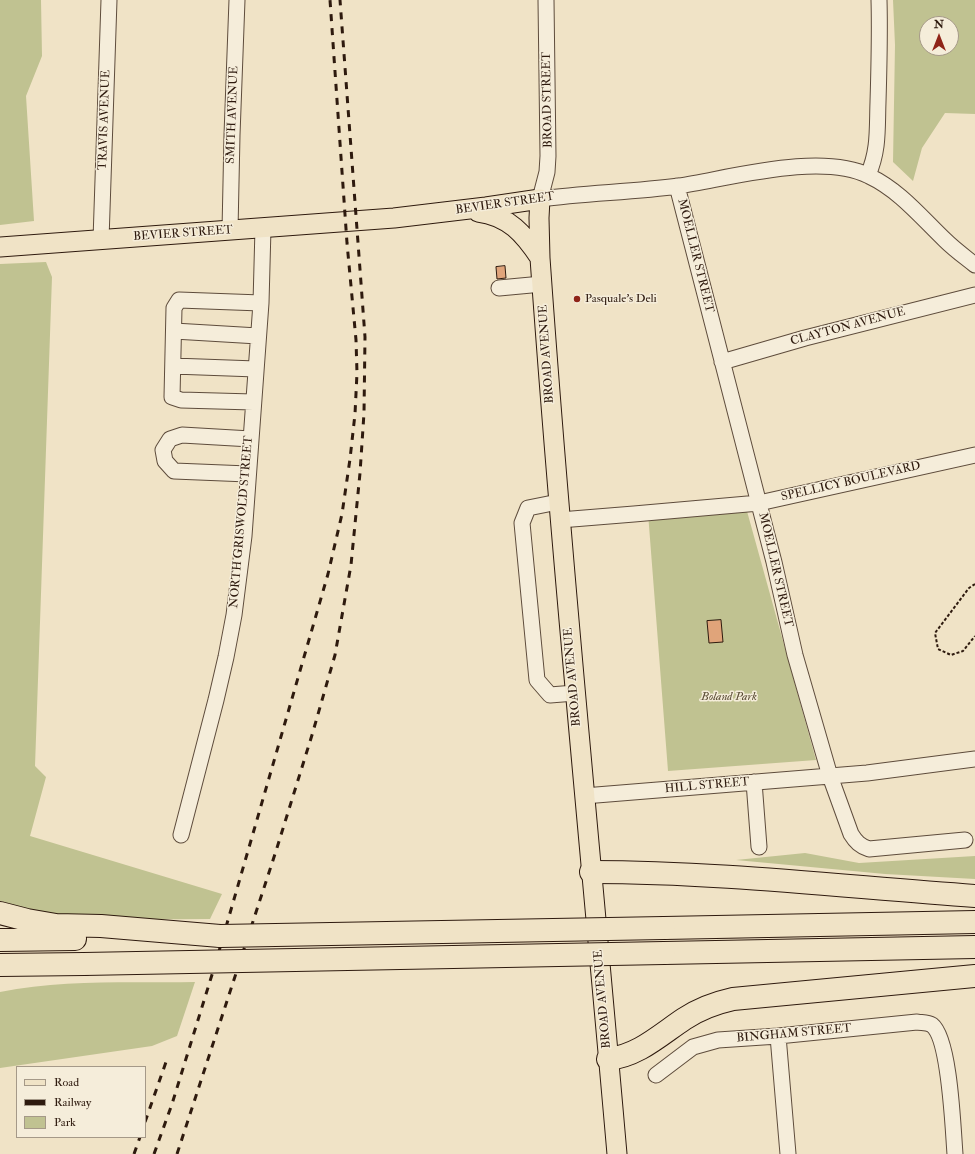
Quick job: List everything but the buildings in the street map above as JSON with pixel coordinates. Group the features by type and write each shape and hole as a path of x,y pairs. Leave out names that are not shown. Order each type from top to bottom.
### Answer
{"highway":[{"path":"591,872 713,877 975,896"},
{"path":"0,913 27,920 95,932"},
{"path":"0,940 95,932 220,936 975,922"},
{"path":"0,980 82,970 220,961 975,947"},
{"path":"0,965 82,970"},
{"path":"608,1059 622,1057 636,1051 694,1014 714,1004 733,999 975,976"}],"main road":[{"name":"BEVIER STREET","path":"0,246 394,218 504,205 540,199"},
{"name":"BROAD AVENUE","path":"540,199 538,218 540,258 559,511 617,1154"},
{"path":"456,211 491,214 509,223 521,233 540,258"}],"street":[{"name":"TRAVIS AVENUE","path":"100,240 109,0"},
{"name":"SMITH AVENUE","path":"230,230 237,0"},
{"name":"BROAD STREET","path":"540,199 547,172 548,156 546,0"},
{"path":"868,175 874,161 878,134 879,0"},
{"name":"BEVIER STREET","path":"540,199 677,186 800,167 826,166 847,169 868,175 887,186 899,195 946,241 975,265"},
{"name":"MOELLER STREET","path":"677,186 759,503 795,655 830,776 851,834 856,842 862,847 869,849 965,840"},
{"name":"NORTH GRISWOLD STREET","path":"181,835 216,700 234,615 244,536 254,402 263,228"},
{"path":"499,288 542,284"},
{"name":"CLAYTON AVENUE","path":"722,362 805,338 975,295"},
{"path":"254,402 181,400 172,397 174,308 179,300 260,303"},
{"path":"174,331 258,336"},
{"path":"173,366 256,368"},
{"path":"248,474 174,471 165,461 164,450 170,439 182,434 251,439"},
{"name":"SPELLICY BOULEVARD","path":"575,693 550,695 537,680 522,523 528,508 559,511 634,514 759,503 975,455"},
{"path":"830,776 868,773 975,758"},
{"name":"HILL STREET","path":"584,796 830,776"},
{"path":"754,782 759,847"},
{"name":"BINGHAM STREET","path":"656,1075 693,1047 718,1040 778,1036 917,1022 926,1023 932,1025 942,1042 948,1080 955,1154"},
{"path":"778,1036 788,1154"}],"path":[{"path":"975,584 969,588 935,634 938,649 951,655 963,651 975,636"}],"green space":[{"path":"0,0 41,0 42,56 26,96 34,221 0,225"},
{"path":"893,0 975,0 975,114 945,113 922,148 913,181 893,162 895,45"},
{"path":"46,262 52,277 35,766 46,777 30,836 222,894 210,919 65,920 0,901 0,264"},
{"name":"Boland Park","path":"745,504 816,760 668,771 648,513"},
{"path":"805,853 859,863 975,856 975,879 885,874 736,860"},
{"path":"195,982 177,1036 152,1046 0,1068 0,992 73,983"}],"railway":[{"path":"154,1154 172,1104 215,965 328,574 342,514 355,414 357,373 356,340 347,243 330,0"},
{"path":"177,1154 276,851 312,735 335,655 351,565 364,413 365,337 340,0"},
{"path":"146,1119 166,1062"},
{"path":"134,1154 140,1138"}],"place":[{"name":"Pasquale's Deli","path":"577,299"}]}
